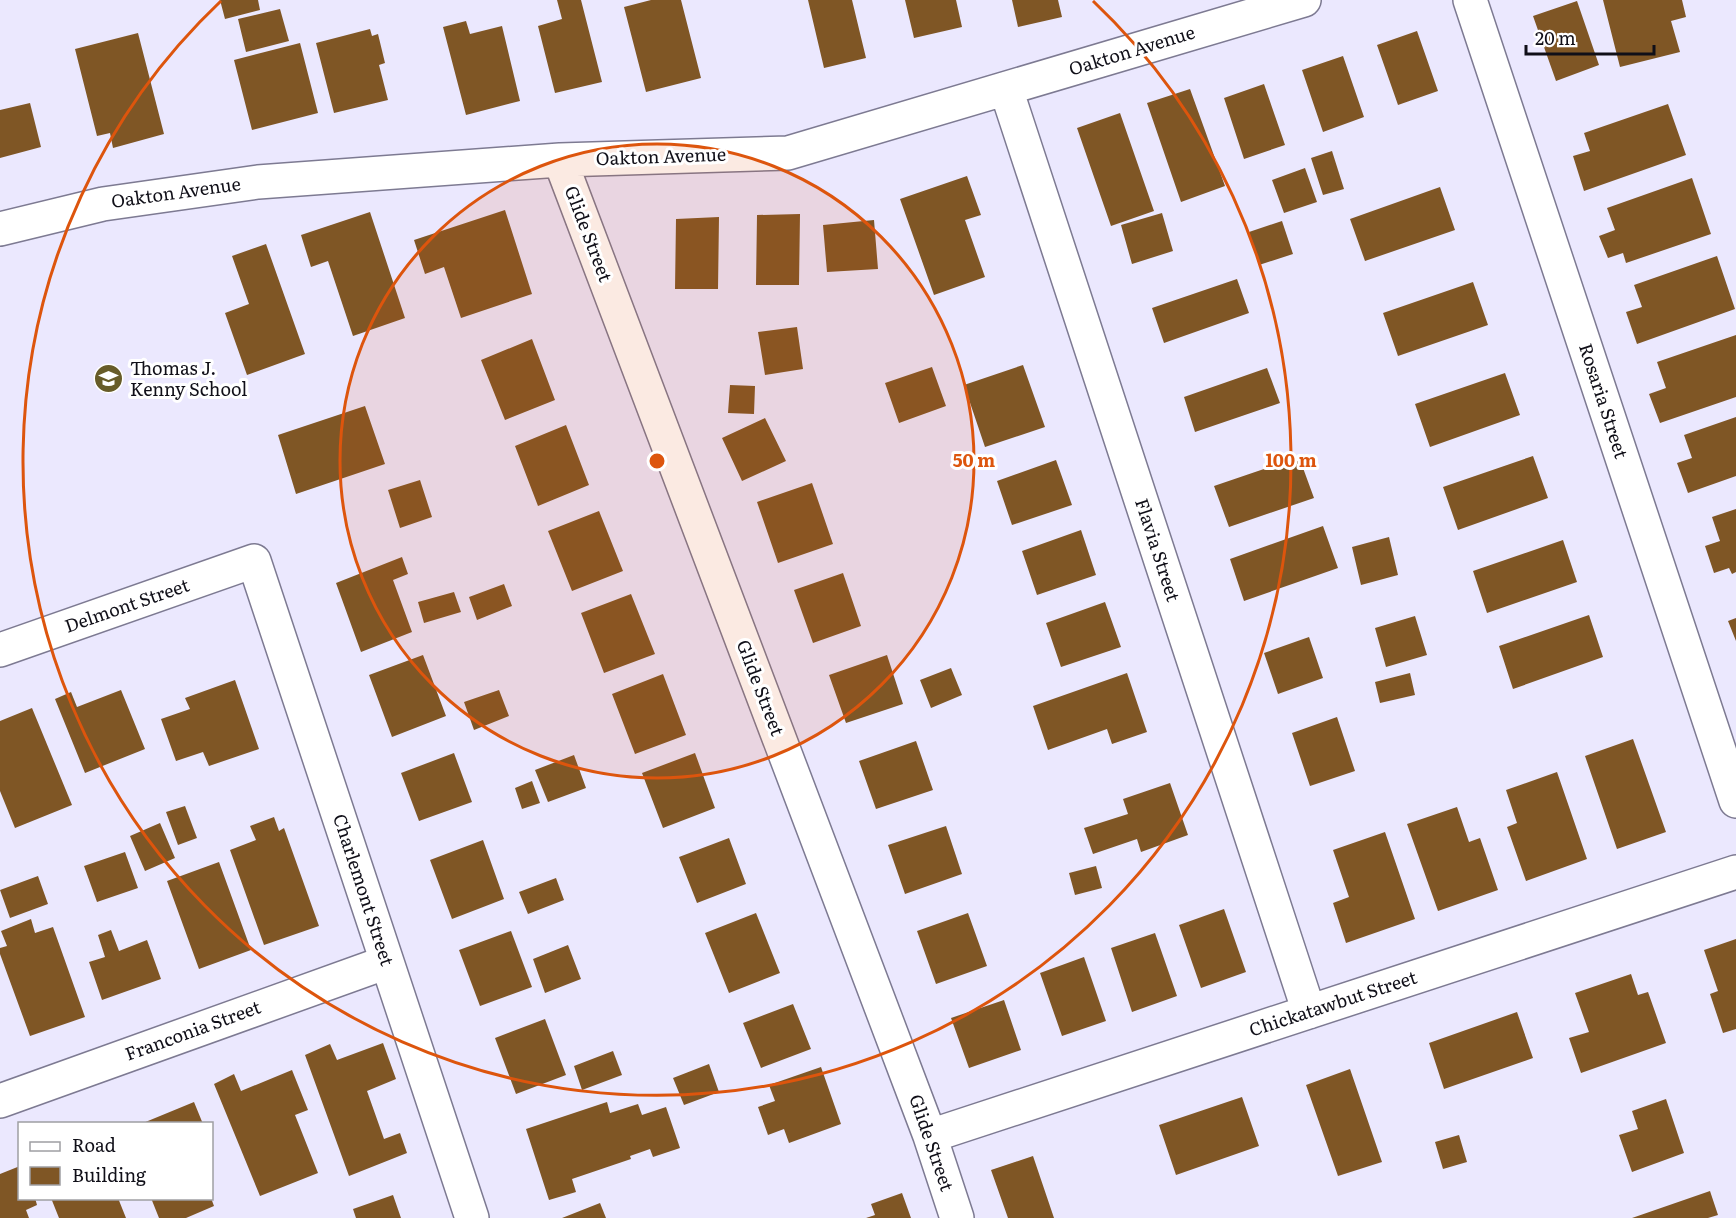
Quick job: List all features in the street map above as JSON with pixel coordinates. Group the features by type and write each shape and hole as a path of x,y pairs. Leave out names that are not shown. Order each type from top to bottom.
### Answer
{"street":[{"name":"Oakton Avenue","path":"0,229 103,204 258,182 560,160 788,153 1304,0"},
{"name":"Rosaria Street","path":"1470,0 1736,801"},
{"name":"Flavia Street","path":"1006,88 1309,1012"},
{"name":"Glide Street","path":"560,160 930,1136 957,1218"},
{"name":"Delmont Street","path":"0,650 254,561"},
{"name":"Charlemont Street","path":"254,561 472,1218"},
{"name":"Chickatawbut Street","path":"930,1136 1736,872"},
{"name":"Franconia Street","path":"0,1101 387,962"}],"building":[{"path":"220,0 258,0 260,10 225,19"},
{"path":"557,0 581,0 602,82 555,93 538,26 562,19"},
{"path":"651,0 681,0 701,78 646,92 624,7"},
{"path":"808,0 852,0 866,58 824,68"},
{"path":"905,0 956,0 962,27 914,38"},
{"path":"1012,0 1058,0 1062,17 1018,27"},
{"path":"1603,0 1682,0 1686,17 1671,21 1680,52 1620,67"},
{"path":"1577,1 1599,65 1556,81 1533,16"},
{"path":"280,9 289,41 246,52 238,19"},
{"path":"466,21 470,34 502,26 520,101 466,115 443,27"},
{"path":"370,29 372,36 378,34 385,63 379,65 388,100 334,113 316,43"},
{"path":"1417,31 1438,91 1398,105 1377,45"},
{"path":"138,33 164,134 113,148 110,133 97,136 75,49"},
{"path":"300,43 318,113 252,130 234,60"},
{"path":"1343,56 1364,117 1323,132 1302,70"},
{"path":"1264,84 1285,145 1244,159 1224,98"},
{"path":"1190,89 1225,186 1181,202 1147,103"},
{"path":"30,103 41,147 0,158 0,110"},
{"path":"1668,104 1686,155 1584,191 1573,156 1590,151 1584,133"},
{"path":"1120,113 1154,211 1111,226 1077,128"},
{"path":"1332,151 1344,189 1323,195 1311,158"},
{"path":"1305,168 1317,202 1284,213 1272,180"},
{"path":"967,176 981,215 965,220 985,277 934,295 900,199"},
{"path":"1692,178 1711,234 1626,263 1623,253 1608,258 1599,236 1615,230 1607,208"},
{"path":"1440,187 1455,230 1365,261 1350,219"},
{"path":"505,210 532,294 461,318 444,267 425,274 414,240"},
{"path":"370,212 405,318 353,336 328,261 311,267 301,235"},
{"path":"1162,213 1173,251 1132,264 1121,225"},
{"path":"800,214 799,285 756,285 757,215"},
{"path":"719,217 718,289 675,289 676,219"},
{"path":"874,220 878,269 827,272 823,225"},
{"path":"1282,221 1293,254 1259,265 1249,232"},
{"path":"266,244 305,354 247,375 225,313 249,304 232,256"},
{"path":"1717,256 1735,309 1637,344 1626,312 1642,307 1634,285"},
{"path":"1237,279 1249,313 1164,343 1152,308"},
{"path":"1473,282 1488,325 1398,356 1383,313"},
{"path":"797,327 803,369 765,375 758,332"},
{"path":"1736,335 1736,397 1660,423 1649,394 1666,388 1657,362"},
{"path":"532,339 555,400 505,420 481,360"},
{"path":"1023,365 1045,427 985,447 964,385"},
{"path":"932,367 946,406 899,423 885,383"},
{"path":"1267,368 1280,403 1195,432 1184,397"},
{"path":"1505,373 1520,415 1430,447 1415,404"},
{"path":"730,385 755,386 754,414 728,413"},
{"path":"365,406 385,464 296,494 278,435"},
{"path":"1736,417 1736,476 1688,493 1677,463 1692,458 1684,435"},
{"path":"765,418 786,461 742,481 722,438"},
{"path":"566,425 589,485 538,506 515,446"},
{"path":"1533,456 1548,498 1458,530 1443,487"},
{"path":"1299,457 1314,498 1229,527 1214,486"},
{"path":"1056,460 1072,505 1012,525 997,481"},
{"path":"420,480 432,517 400,528 388,490"},
{"path":"812,483 833,544 778,563 757,502"},
{"path":"1736,509 1736,572 1732,574 1729,568 1714,573 1705,546 1720,541 1712,517"},
{"path":"599,511 623,571 572,591 548,531"},
{"path":"1323,526 1338,568 1244,601 1230,559"},
{"path":"1081,530 1096,575 1037,595 1022,551"},
{"path":"1389,537 1398,575 1361,585 1352,547"},
{"path":"1563,540 1577,582 1487,613 1473,571"},
{"path":"402,557 408,574 393,580 412,632 361,652 336,583"},
{"path":"843,573 861,626 813,643 794,590"},
{"path":"504,584 512,606 477,620 469,597"},
{"path":"454,592 461,612 424,623 418,602"},
{"path":"631,594 655,654 604,673 581,613"},
{"path":"1105,602 1121,647 1061,667 1046,623"},
{"path":"1589,615 1603,657 1513,689 1499,646"},
{"path":"1415,616 1427,655 1386,667 1375,628"},
{"path":"1736,618 1736,641 1728,621"},
{"path":"1309,637 1323,678 1278,694 1264,653"},
{"path":"423,655 446,716 392,737 369,675"},
{"path":"887,655 903,704 846,723 829,675"},
{"path":"951,668 962,695 931,708 920,680"},
{"path":"1127,673 1147,732 1112,744 1107,729 1048,750 1033,706"},
{"path":"1410,673 1415,695 1380,703 1375,682"},
{"path":"663,674 686,735 635,754 612,694"},
{"path":"235,680 259,749 209,766 203,752 176,761 161,719 190,709 185,698"},
{"path":"121,690 145,749 85,773 55,699 71,692 77,707"},
{"path":"499,690 509,716 474,730 464,702"},
{"path":"32,708 72,805 15,828 0,791 0,721"},
{"path":"1337,717 1355,771 1310,786 1292,733"},
{"path":"1633,739 1666,832 1617,849 1585,756"},
{"path":"916,741 933,790 876,809 859,761"},
{"path":"454,753 472,802 419,821 401,773"},
{"path":"695,753 715,808 663,828 642,773"},
{"path":"574,755 586,788 548,802 535,770"},
{"path":"1557,772 1587,859 1526,881 1507,827 1517,823 1506,790"},
{"path":"532,781 540,803 522,809 515,788"},
{"path":"1170,783 1188,835 1141,852 1137,839 1093,854 1084,828 1128,814 1123,799"},
{"path":"185,806 197,838 178,845 166,812"},
{"path":"1457,807 1469,842 1480,838 1498,890 1438,911 1407,824"},
{"path":"274,817 279,831 284,828 319,926 264,945 230,850 256,840 250,826"},
{"path":"160,823 175,858 145,871 130,836"},
{"path":"946,826 962,874 905,894 888,845"},
{"path":"1385,832 1415,919 1346,943 1333,903 1349,897 1333,850"},
{"path":"729,838 746,884 697,903 679,857"},
{"path":"483,840 504,899 452,919 430,860"},
{"path":"125,852 138,888 97,902 84,866"},
{"path":"219,862 251,950 199,969 167,881"},
{"path":"1096,866 1102,888 1075,895 1069,873"},
{"path":"38,876 48,904 10,918 0,890"},
{"path":"556,878 564,900 528,914 519,892"},
{"path":"1224,909 1246,972 1201,988 1179,925"},
{"path":"756,913 780,973 729,993 705,933"},
{"path":"968,913 987,966 936,984 917,931"},
{"path":"31,919 35,933 53,927 85,1017 30,1036 0,954 0,948 7,946 1,931"},
{"path":"111,930 119,951 147,940 161,979 102,1000 89,962 105,957 98,935"},
{"path":"511,931 532,987 480,1006 459,950"},
{"path":"1155,933 1177,996 1132,1012 1111,948"},
{"path":"1736,939 1736,1029 1723,1033 1710,994 1718,991 1704,950"},
{"path":"568,945 581,979 545,993 533,959"},
{"path":"1084,957 1106,1021 1062,1036 1040,973"},
{"path":"1631,974 1638,995 1648,992 1666,1043 1581,1073 1569,1038 1589,1032 1575,993"},
{"path":"1004,1000 1021,1050 969,1068 951,1018"},
{"path":"793,1004 811,1049 761,1068 743,1023"},
{"path":"1517,1012 1533,1058 1444,1089 1429,1043"},
{"path":"545,1019 566,1075 516,1094 495,1038"},
{"path":"383,1043 396,1079 367,1091 384,1139 400,1133 407,1153 349,1176 305,1055 330,1044 337,1060"},
{"path":"613,1051 622,1075 582,1090 574,1066"},
{"path":"709,1064 719,1092 684,1105 673,1078"},
{"path":"821,1067 841,1124 789,1143 784,1129 768,1135 758,1107 775,1101 769,1085"},
{"path":"1350,1069 1382,1162 1338,1176 1306,1085"},
{"path":"292,1070 308,1110 295,1115 318,1173 260,1196 214,1084 234,1074 241,1091"},
{"path":"1242,1097 1259,1146 1176,1175 1159,1125"},
{"path":"1666,1099 1684,1153 1632,1172 1619,1135 1638,1129 1632,1111"},
{"path":"194,1102 202,1122 145,1122"},
{"path":"607,1102 610,1113 638,1104 642,1115 666,1107 680,1148 653,1157 650,1149 630,1156 631,1159 572,1179 576,1192 549,1200 526,1129"},
{"path":"1459,1135 1467,1162 1443,1169 1435,1142"},
{"path":"1033,1156 1054,1218 1008,1218 991,1170"},
{"path":"18,1167 18,1200 36,1200 37,1205 26,1210 29,1218 0,1218 0,1174"},
{"path":"1710,1191 1718,1215 1708,1218 1632,1218"},
{"path":"902,1193 911,1218 866,1218 875,1215 871,1204"},
{"path":"393,1195 401,1218 356,1218 353,1209"},
{"path":"52,1200 119,1200 126,1218 59,1218"},
{"path":"152,1200 212,1200 214,1206 186,1218 159,1218"},
{"path":"600,1203 606,1218 562,1218"}],"place":[{"name":"Thomas J. Kenny School","path":"109,379"}]}
